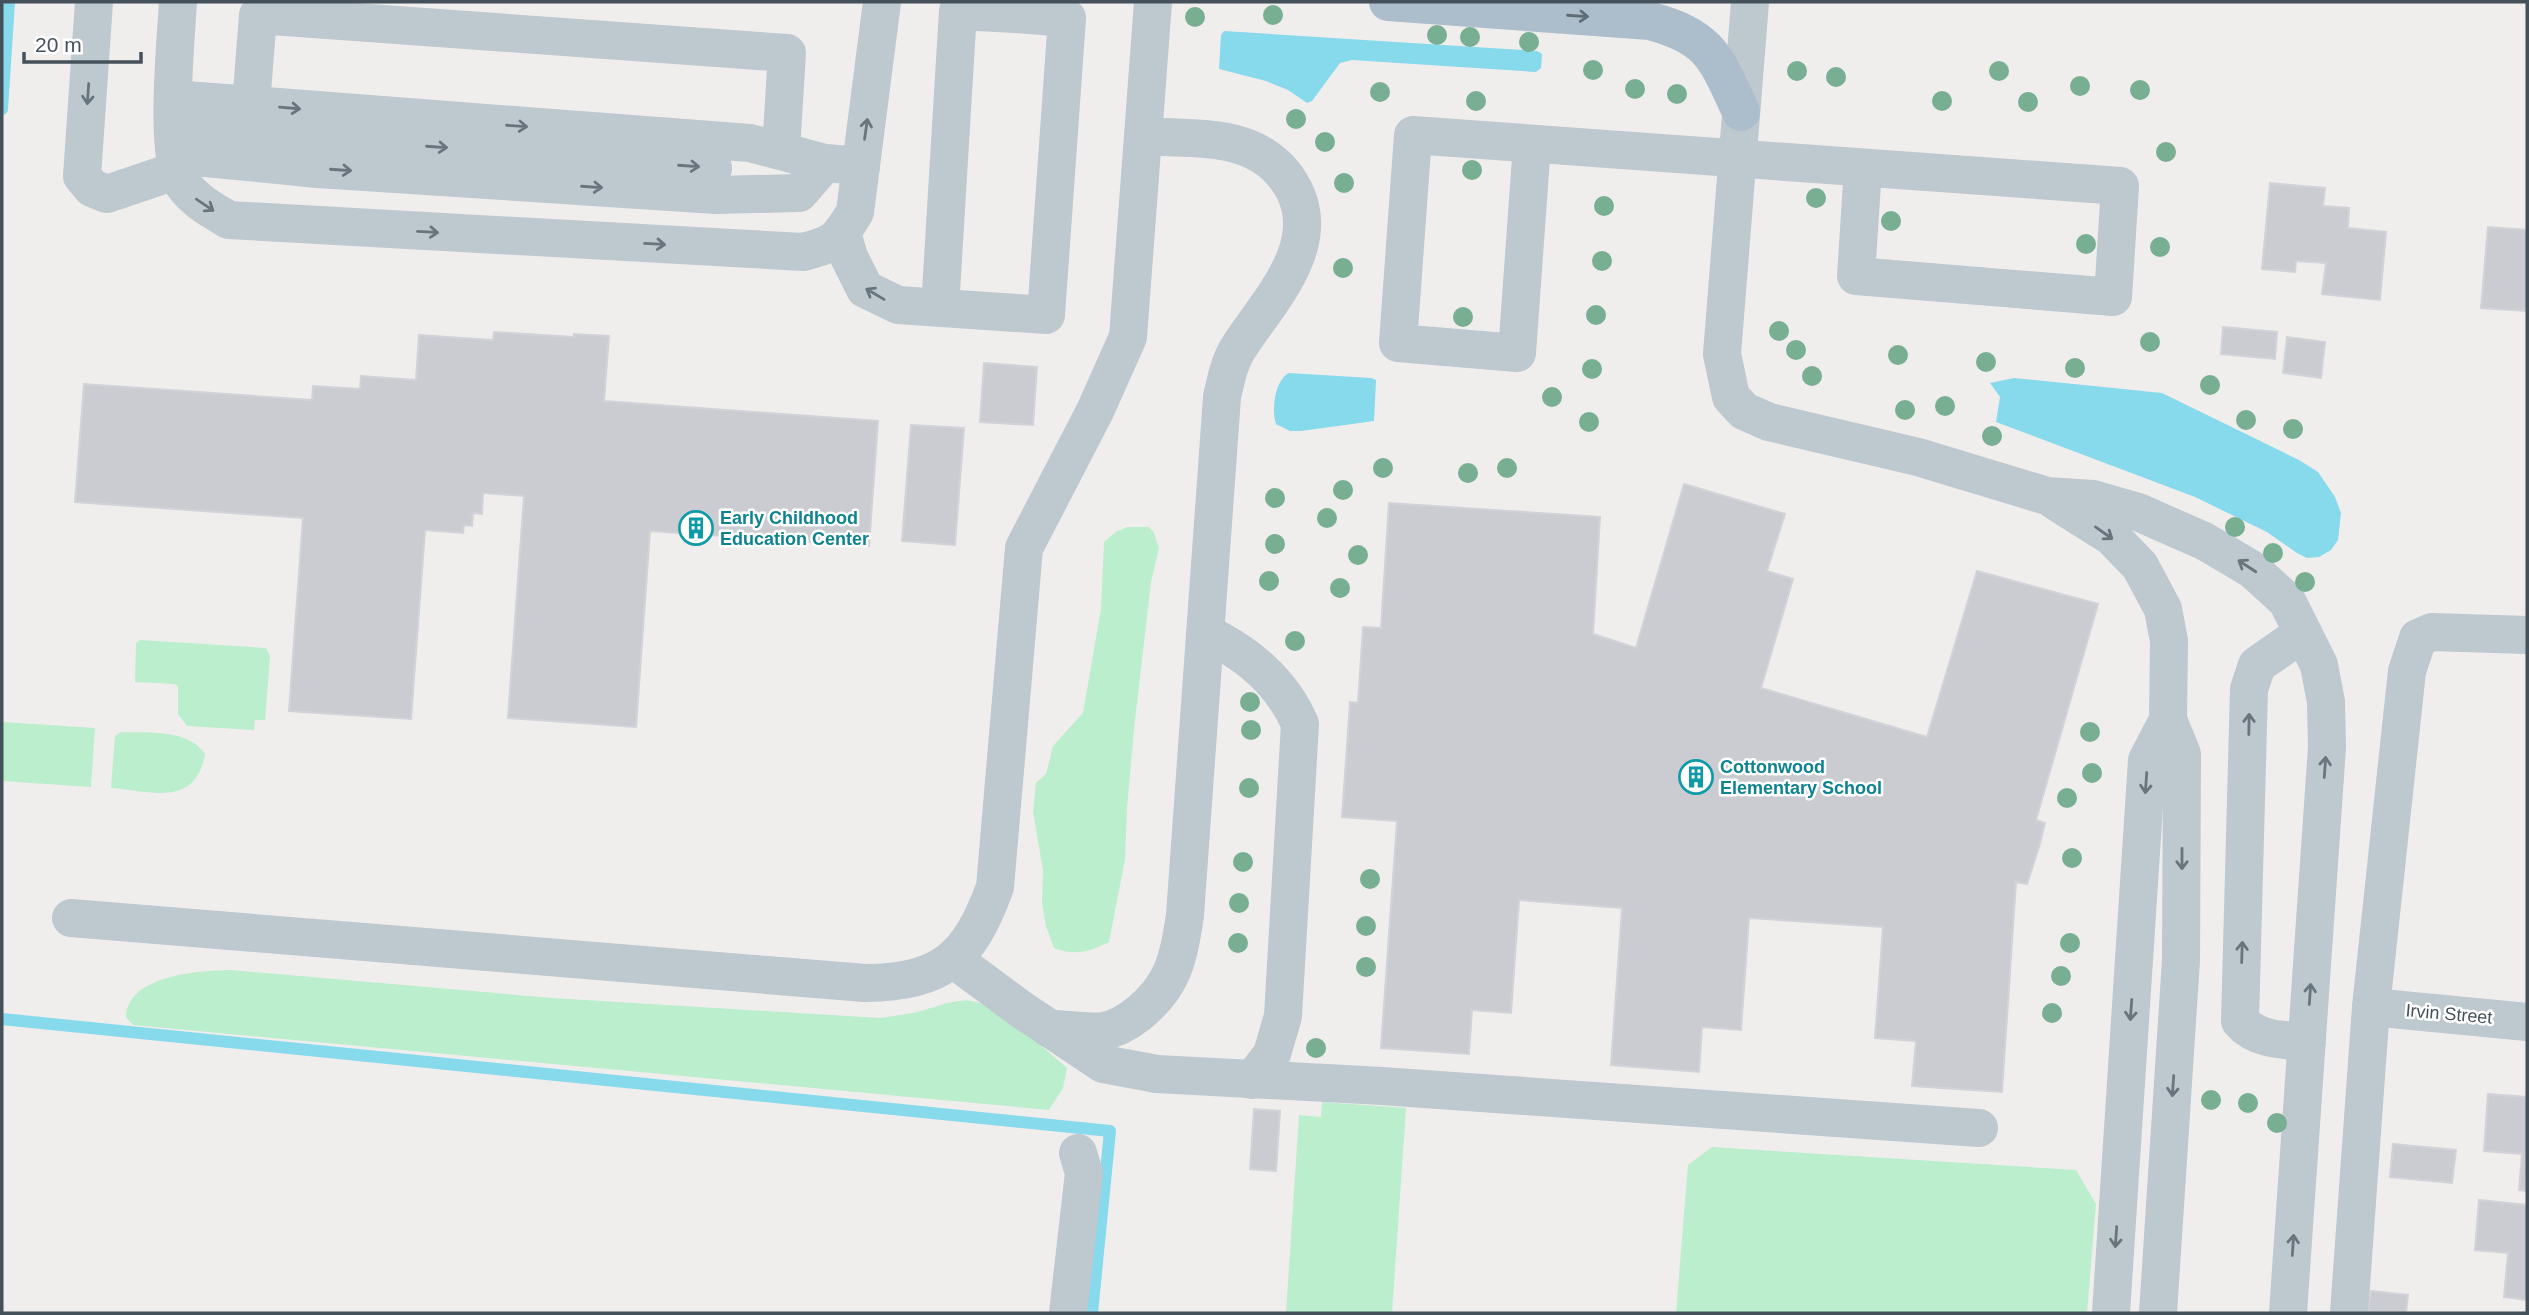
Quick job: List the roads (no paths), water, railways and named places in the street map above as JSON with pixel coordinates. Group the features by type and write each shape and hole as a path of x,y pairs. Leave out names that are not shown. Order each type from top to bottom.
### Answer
{"main road":[{"path":"1388,2 1650,21 1670,26 1696,39 1718,63 1741,112"}],"street":[{"path":"94,2 82,176 92,188 107,194 175,137 251,105 750,144 843,164"},
{"path":"178,2 175,137 182,182 199,202 229,220 803,252 828,246 842,233 855,212 843,164 883,2"},
{"path":"71,918 866,983 894,983 915,979 953,959 968,944 986,911 995,887 1024,548 1095,411 1128,337 1153,2"},
{"path":"1750,2 1722,354 1731,397 1744,411 1769,422 1918,457 2047,496 2094,499 2138,513 2204,541 2253,569 2287,601 2319,665 2326,702 2327,747 2288,1313"},
{"path":"842,233 849,257 865,289 898,305 940,308 1046,315 1067,18 1017,8 958,10 940,308"},
{"path":"251,105 258,15 787,53 781,150"},
{"path":"1532,144 1517,353 1398,343 1413,135 2120,186 2112,298 1856,276 1863,168"},
{"path":"1050,1029 1105,1031 1129,1021 1155,1000 1170,978 1180,950 1185,915 1222,397 1237,348 1264,313 1299,251 1303,223 1298,197 1292,185 1285,173 1270,158 1241,144 1143,136"},
{"path":"175,137 324,139 735,169 843,164"},
{"path":"2047,496 2112,537 2140,566 2163,609 2169,641 2168,720 2182,754 2181,960 2158,1313"},
{"path":"2349,1313 2371,1007 2407,671 2418,638 2432,632 2527,635"},
{"path":"1205,633 1232,646 1258,667 1291,702 1300,724 1283,1016 1272,1054 1252,1080"},
{"path":"2303,633 2257,665 2249,689 2240,1021 2248,1030 2277,1040 2307,1042"},
{"path":"2110,1313 2147,760 2168,720"},
{"path":"953,959 1103,1064 1157,1074 1396,1087 1979,1128"},
{"name":"Irvin Street","path":"2371,1007 2527,1022"},
{"path":"1068,1313 1084,1173 1078,1153"}],"water":[{"path":"1224,31 1537,51 1542,54 1541,68 1536,72 1352,60 1340,63 1312,101 1307,103 1288,90 1266,81 1219,69 1221,35"},
{"path":"1289,373 1376,380 1374,421 1301,431 1290,431 1276,424 1275,395 1280,382"},
{"path":"2014,378 2162,393 2299,460 2318,472 2335,497 2341,513 2338,540 2331,550 2319,557 2307,558 2267,532 2195,497 1996,422 2000,397 1990,383"}],"waterway":[{"path":"2,109 9,2"},
{"path":"2,1019 1110,1131 1092,1313"}],"place":[{"name":"Early Childhood Education Center","path":"696,528"},
{"name":"Cottonwood Elementary School","path":"1696,777"}]}
